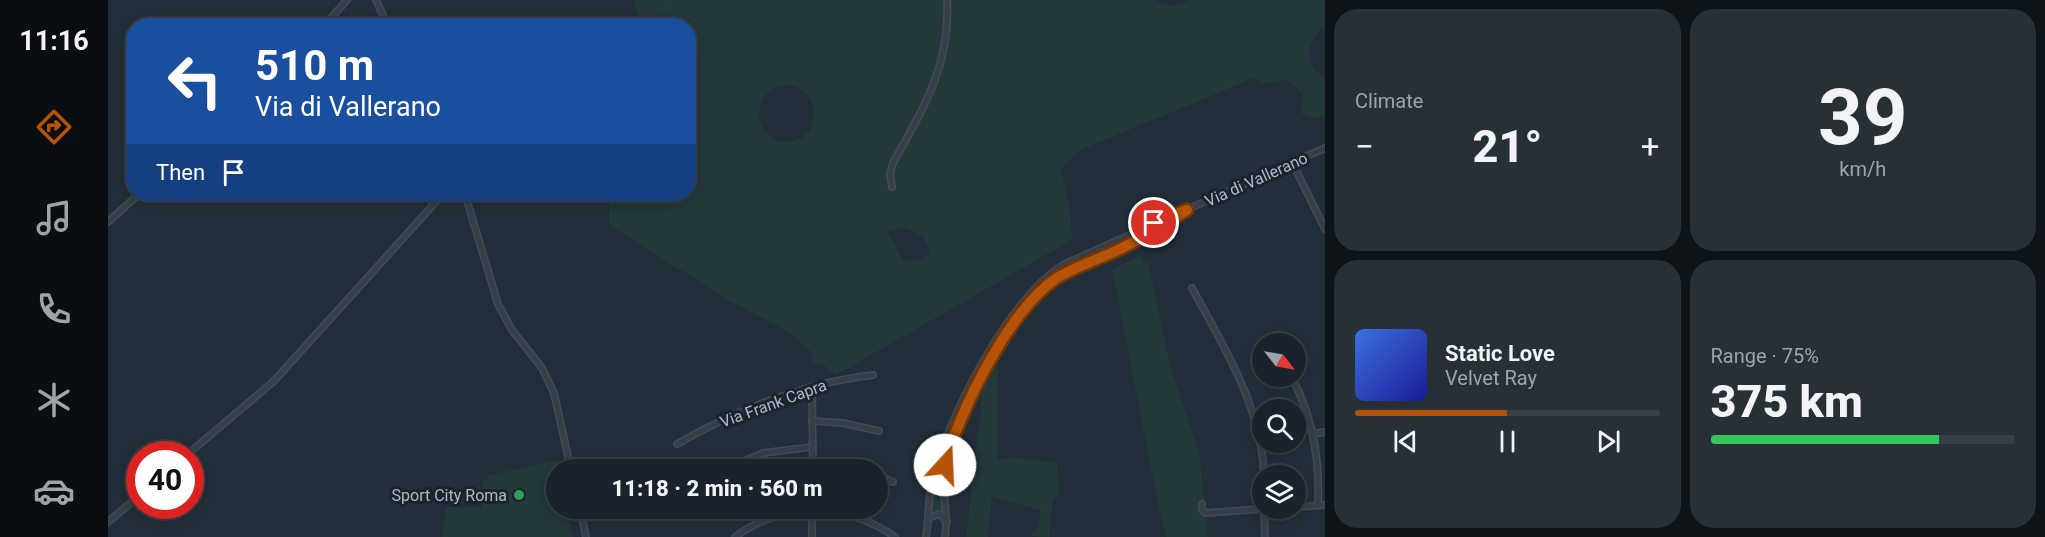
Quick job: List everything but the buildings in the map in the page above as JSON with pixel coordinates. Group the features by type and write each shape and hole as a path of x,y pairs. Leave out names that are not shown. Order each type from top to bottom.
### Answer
{"street":[{"path":"331,18 347,0"},
{"path":"376,0 384,18"},
{"path":"892,187 890,174 893,163 928,101 941,66 947,0"},
{"name":"Via di Vallerano","path":"926,537 935,473 962,405 1009,320 1025,299 1060,267 1325,148"},
{"path":"1292,162 1325,229"},
{"path":"108,222 131,201"},
{"path":"203,441 274,381 437,201"},
{"path":"467,201 498,304 512,330 542,368 554,393 569,459"},
{"name":"Via di Vallerano","path":"945,537 947,521 943,478 948,454 974,392 1024,310 1059,277 1149,234 1187,210"},
{"path":"1192,288 1249,400 1263,465"},
{"name":"Via Frank Capra","path":"677,444 740,414 812,387 836,380 873,375"},
{"path":"812,387 813,459"},
{"path":"1296,387 1313,434 1322,505 1306,506"},
{"path":"812,421 836,422 879,432"},
{"path":"1313,434 1325,432"},
{"path":"749,459 763,453 812,447"},
{"path":"888,480 893,482"},
{"path":"1202,504 1202,510 1206,513 1252,510"},
{"path":"108,522 126,507"},
{"path":"928,518 939,514 947,521"},
{"path":"582,519 586,537"},
{"path":"735,537 765,519"},
{"path":"812,519 812,537"},
{"path":"863,519 895,537"},
{"path":"1264,519 1264,537"}],"green space":[{"path":"634,0 1154,0 1172,6 1190,0 1325,0 1325,27 1318,32 1311,45 1310,60 1318,73 1325,78 1325,116 1310,119 1301,113 1303,94 1287,80 1263,84 1254,78 1078,151 1061,169 1070,207 1072,240 836,375 825,366 812,363 811,352 787,331 730,301 609,225 609,201 696,201 696,18 638,18","holes":["786,85 798,88 807,94 812,103 814,113 812,124 808,133 799,139 787,142 775,140 766,134 761,125 759,115 761,104 774,88","902,227 923,236 930,253 921,259 904,261 887,232"]},
{"path":"1141,255 1143,263 1148,262 1171,369 1199,452 1208,537 1167,537 1160,514 1112,269"},
{"path":"998,362 998,460 1012,457 1057,463 1059,497 1053,498 1049,537 1032,536 1031,531 1037,531 1041,511 992,496 988,537 966,537 983,389"},
{"path":"942,460 942,492 937,492 937,495 943,495 945,514 931,513 935,484"},
{"name":"Sport City Roma","path":"546,463 546,519 569,519 573,537 442,537 446,507 482,507 482,483 490,475"}],"place":[{"name":"Sport City Roma","path":"519,495"}],"route":[{"path":"945,465 974,392 1013,325 1029,304 1059,277 1113,253 1187,210 1154,223"}]}
